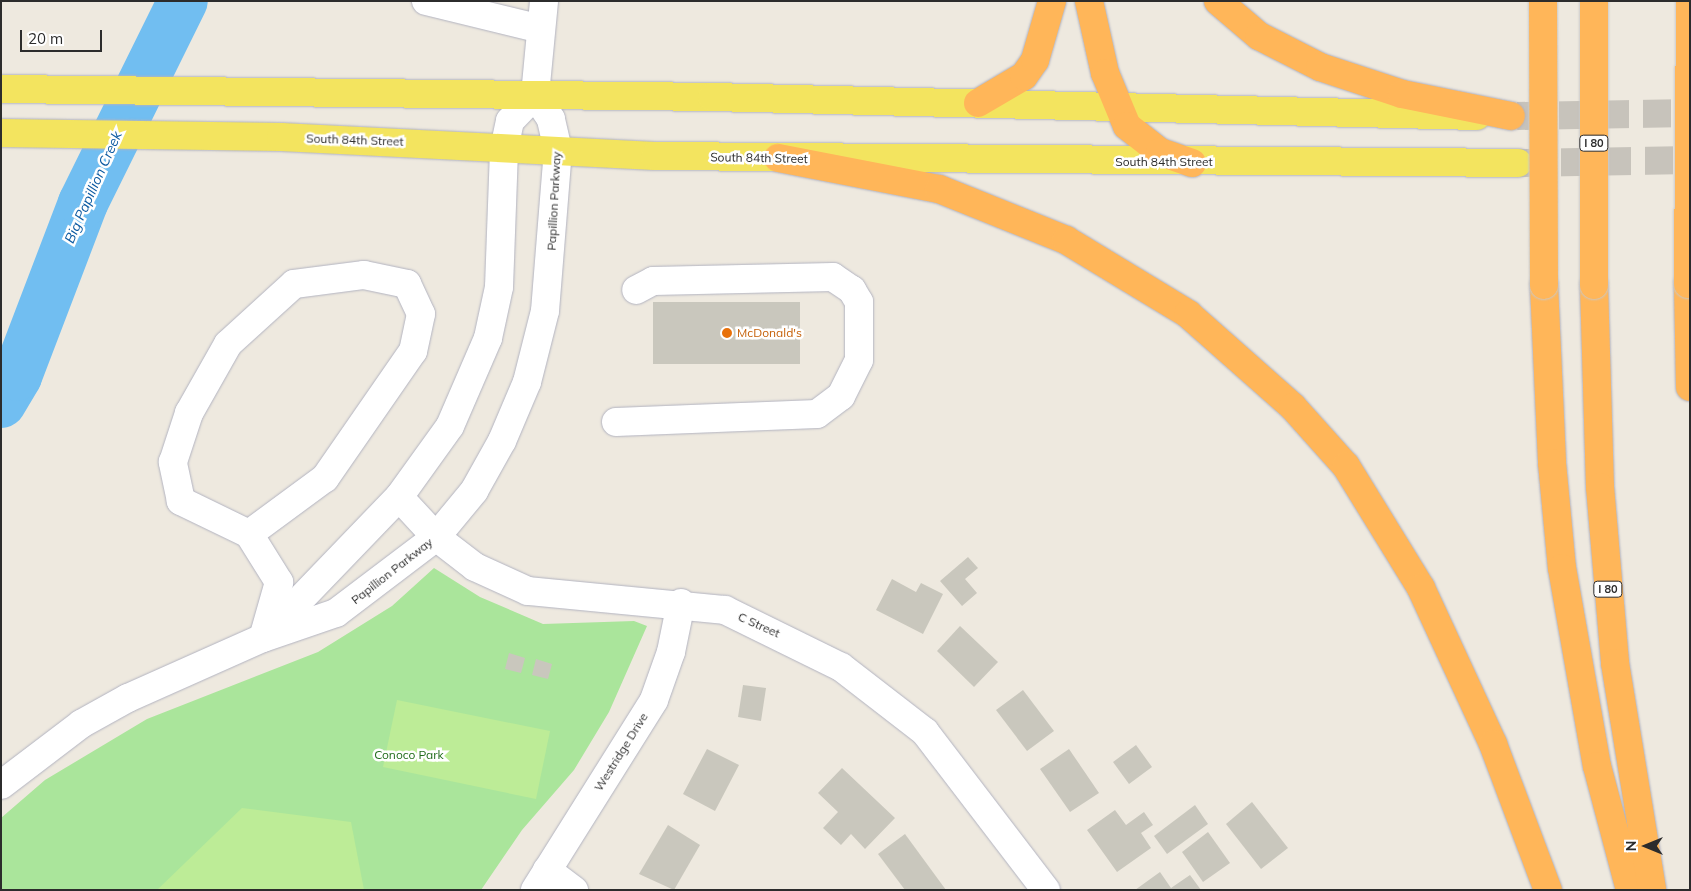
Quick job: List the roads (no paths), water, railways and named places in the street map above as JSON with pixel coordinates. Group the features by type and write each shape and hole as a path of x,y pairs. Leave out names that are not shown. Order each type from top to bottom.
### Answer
{"highway":[{"path":"978,103 1024,76 1035,60 1052,1"},
{"path":"1089,1 1105,73 1126,126 1160,152 1192,163"},
{"path":"1218,1 1259,36 1320,67 1402,94 1514,116"},
{"path":"1543,1 1544,285 1552,462 1562,568 1597,766 1630,890"},
{"name":"I 80","path":"1594,1 1594,285 1600,488 1615,662 1652,890"},
{"path":"1690,1 1688,284 1690,388"},
{"path":"778,158 939,189 1066,240 1188,314 1293,407 1346,466 1421,588 1486,727 1548,890"}],"main road":[{"path":"1,89 535,95 1118,106 1358,116 1514,116"},
{"name":"South 84th Street","path":"1,134 281,137 504,149 778,158 1192,163 1518,163"}],"street":[{"path":"426,1 541,29"},
{"path":"535,95 544,1"},
{"name":"Papillion Parkway","path":"1,785 81,724 120,702 263,638 336,613 436,537 474,491 502,441 527,382 545,311 558,150 551,119 535,95 510,121 504,149 499,287 488,338 450,426 399,498 263,638"},
{"path":"249,534 326,478 412,352 421,314 407,284 364,275 294,284 228,344 189,413 173,462 181,501 249,534 279,582 263,638"},
{"path":"616,422 817,414 842,396 859,360 859,302 852,290 833,278 653,281 636,290"},
{"name":"C Street","path":"399,498 436,537 475,567 528,591 576,599 681,603 725,610 803,645 872,688 943,752 1046,890"},
{"name":"Westridge Drive","path":"541,880 654,700 671,652 681,603"},
{"path":"541,880 574,890"}],"waterway":[{"name":"Big Papillion Creek","path":"1,403 17,376 83,203 183,1"}],"tunnel":[{"path":"1517,116 1690,113"},
{"path":"1519,163 1690,160"}],"place":[{"name":"McDonald's","path":"727,333"}],"park label":[{"name":"Conoco Park","path":"409,755"}]}
